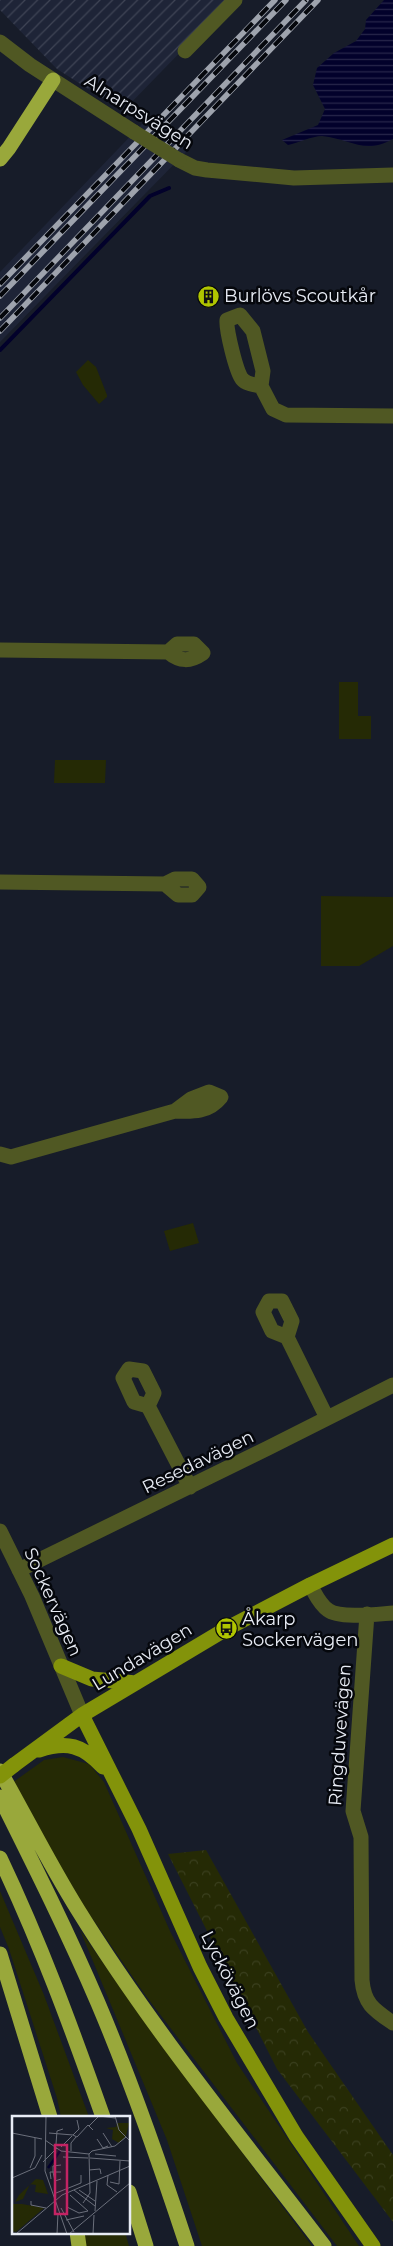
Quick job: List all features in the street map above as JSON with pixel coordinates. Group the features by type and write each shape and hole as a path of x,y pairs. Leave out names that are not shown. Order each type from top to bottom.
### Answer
{"highway":[{"path":"0,159 10,148 52,80"},
{"path":"7,1768 78,1909 112,1962 178,2054 324,2246"},
{"path":"0,1797 55,1907 98,2002 132,2086 187,2246"},
{"path":"0,1858 30,1922 66,2011 103,2116"},
{"path":"0,1954 50,2116"},
{"path":"130,2195 146,2246"}],"main road":[{"name":"Lundavägen","path":"0,1776 7,1768 82,1715 226,1629 310,1584 393,1545"},
{"path":"61,1666 92,1678 136,1683"},
{"name":"Lyckövägen","path":"82,1715 118,1788 200,1968 231,2027 296,2136 373,2246"},
{"path":"30,1752 59,1745 82,1749 90,1753 104,1768 118,1788"}],"street":[{"path":"185,52 235,0"},
{"name":"Alnarpsvägen","path":"0,42 52,80 179,160 195,168 294,178 393,175"},
{"path":"261,386 273,409 286,415 393,416"},
{"path":"0,650 168,652"},
{"path":"0,882 165,884"},
{"path":"0,1154 10,1157 175,1111"},
{"path":"287,1337 327,1418"},
{"name":"Resedavägen","path":"19,1570 393,1385"},
{"path":"148,1406 190,1487"},
{"name":"Sockervägen","path":"0,1532 19,1570 82,1715"},
{"path":"310,1584 321,1603 331,1612 342,1615 393,1614"},
{"name":"Ringduvevägen","path":"367,1614 353,1811 361,1837 362,1980 363,1994 369,2004 393,2024"}],"shaded area":[{"path":"0,0 231,0 123,111 57,69 0,10"},
{"path":"143,123 188,150 0,342 0,272"}],"green space":[{"path":"88,360 96,367 107,395 99,404 83,385 76,372"},
{"path":"339,682 358,682 358,716 371,716 371,739 339,739"},
{"path":"55,760 106,760 105,783 54,783"},
{"path":"321,896 393,897 393,946 359,966 321,966"},
{"path":"193,1223 199,1243 170,1251 164,1231"},
{"path":"63,1757 89,1764 104,1782 170,1931 237,2063 359,2246 337,2246 146,1996 85,1908 12,1783 44,1760"},
{"path":"206,1850 308,2032 393,2155 393,2222 277,2069 168,1854"},
{"path":"0,1891 44,1995 89,2116 61,2116 57,2098 9,1949 0,1927"},
{"path":"80,1930 146,2024 312,2246 202,2246 167,2140"},
{"path":"84,2234 126,2234 129,2246 86,2246"}],"water":[{"path":"384,0 393,0 393,139 383,144 365,146 322,136 288,145 282,140 318,125 325,109 313,85 317,68 334,53 356,41 365,29 366,20"}],"waterway":[{"path":"0,350 150,196 169,188"}],"railway":[{"path":"0,284 275,0"},
{"path":"0,296 286,0"},
{"path":"0,318 306,0"},
{"path":"0,331 318,0"}],"place":[{"name":"Burlövs Scoutkår","path":"208,296"},
{"name":"Åkarp Sockervägen","path":"226,1629"}]}
